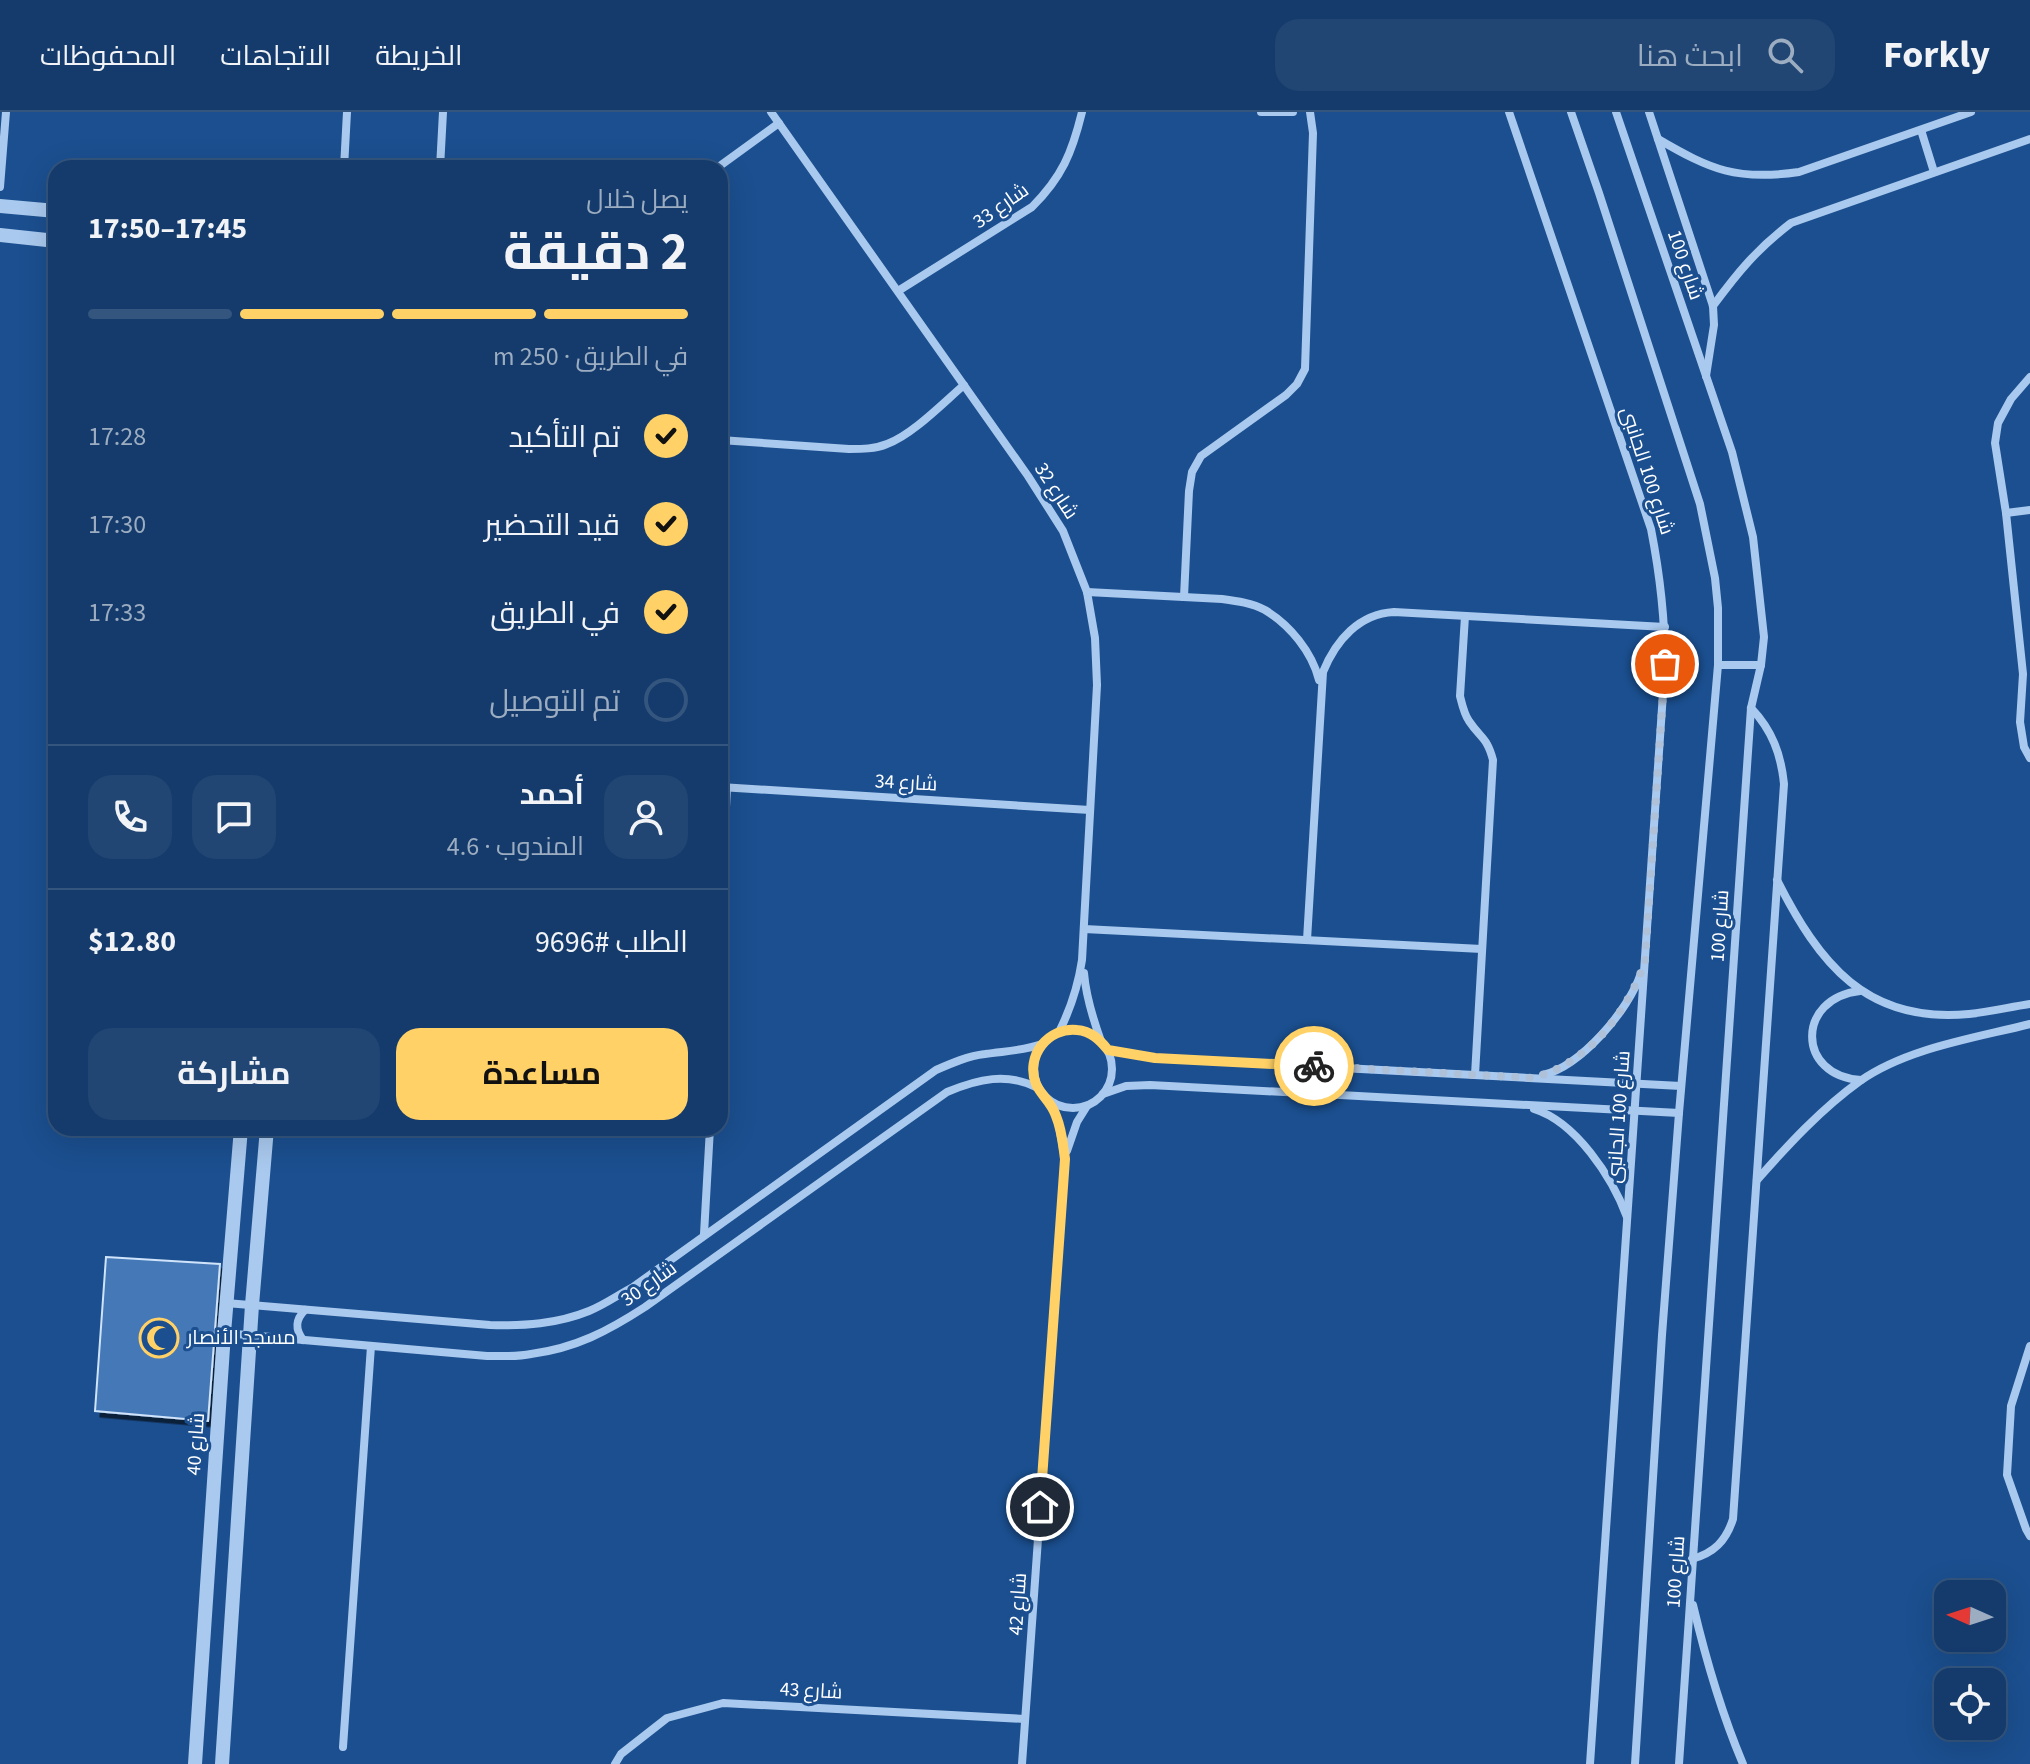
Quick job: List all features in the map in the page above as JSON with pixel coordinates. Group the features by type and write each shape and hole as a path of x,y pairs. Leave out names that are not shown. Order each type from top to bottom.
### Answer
{"street":[{"path":"0,187 6,112"},
{"path":"344,160 347,112"},
{"path":"440,160 443,112"},
{"name":"شارع 32","path":"771,112 1028,476 1063,531 1087,592 1095,638 1097,685 1084,929 1082,960 1074,997 1059,1032"},
{"name":"شارع 33","path":"898,291 1032,207 1060,174 1075,141 1082,112"},
{"path":"1261,112 1293,112"},
{"path":"1184,597 1192,472 1201,456 1286,395 1305,369 1313,133 1310,112"},
{"name":"شارع 100 الجانبى","path":"1509,112 1651,529 1661,578 1665,627 1636,1111 1590,1764"},
{"name":"شارع 100","path":"1571,112 1700,504 1718,608 1718,665 1662,1335 1635,1764"},
{"name":"شارع 100","path":"1616,112 1732,452 1753,537 1764,637 1751,708 1679,1764"},
{"path":"1649,112 1713,306 1713,334 1706,377"},
{"path":"1658,139 1713,168 1741,175 1770,176 1799,172 1971,112"},
{"path":"728,160 779,123"},
{"path":"1921,130 1934,172"},
{"path":"1713,306 1747,261 1791,223 2030,139"},
{"path":"0,206 48,210"},
{"path":"0,235 48,240"},
{"path":"2030,377 2011,399 1998,423 1995,443 2027,673 2020,722 2024,747 2030,758"},
{"path":"728,441 849,449 885,445 902,438 964,385"},
{"path":"2006,513 2030,510"},
{"path":"1087,592 1244,602 1265,610 1283,623 1302,644 1311,657 1321,689"},
{"path":"1307,940 1323,672 1329,655 1347,634 1366,618 1394,612 1665,627"},
{"path":"1465,616 1460,696 1469,721 1490,747 1493,760 1475,1075"},
{"path":"1718,665 1761,665"},
{"path":"1692,1559 1705,1556 1715,1549 1729,1531 1733,1519 1784,784 1778,749 1770,732 1751,708"},
{"name":"شارع 34","path":"728,787 1090,810"},
{"path":"1777,879 1813,941 1841,974 1860,991 1881,1002 1901,1009 1944,1015 2030,1004"},
{"path":"1084,929 1482,949"},
{"name":"شارع 32","path":"1082,960 1086,990 1101,1041"},
{"path":"1532,1078 1564,1067 1612,1023 1638,984 1645,961"},
{"path":"1860,991 1845,993 1821,1009 1812,1037 1822,1064 1833,1074 1861,1080"},
{"path":"1756,1181 1796,1137 1861,1080 1928,1050 2030,1024"},
{"path":"1103,1094 1112,1071 1108,1050 1101,1041 1084,1031 1067,1030 1042,1044 1033,1065 1035,1081 1051,1102 1069,1108 1087,1106 1103,1094 1126,1086 1150,1085 1679,1113"},
{"name":"شارع 30","path":"226,1303 524,1326 557,1321 590,1311 633,1287 936,1070 959,1060 1021,1051 1042,1044"},
{"path":"1108,1050 1155,1058 1681,1086"},
{"name":"شارع 30","path":"224,1333 487,1356 529,1355 571,1346 609,1330 645,1307 947,1092 988,1079 1018,1080 1038,1088"},
{"name":"شارع 42","path":"1051,1102 1065,1159"},
{"path":"1522,1105 1559,1121 1575,1135 1610,1181 1628,1221"},
{"name":"شارع 42","path":"1022,1764 1065,1159 1069,1140 1087,1106"},
{"name":"شارع 40","path":"195,1764 240,1136"},
{"path":"222,1764 266,1136"},
{"path":"704,1234 710,1136"},
{"path":"303,1340 297,1324 305,1310"},
{"path":"343,1747 371,1346"},
{"path":"2030,1346 2011,1406 2007,1475 2030,1536"},
{"path":"1690,1594 1713,1683 1743,1764"},
{"name":"شارع 43","path":"615,1764 621,1754 667,1718 723,1703 1025,1719"}],"building":[{"name":"مسجد الأنصار","path":"106,1257 220,1264 208,1421 95,1411"}],"way so far":[{"path":"1314,1066 1532,1078 1564,1067 1612,1023 1638,984 1645,961 1665,664"}],"place":[{"name":"مسجد الأنصار","path":"159,1338"}],"route":[{"path":"1040,1507 1065,1159 1063,1140 1051,1102 1035,1081 1033,1065 1042,1044 1059,1032 1076,1030 1092,1035 1108,1050 1138,1056 1314,1066"}]}
